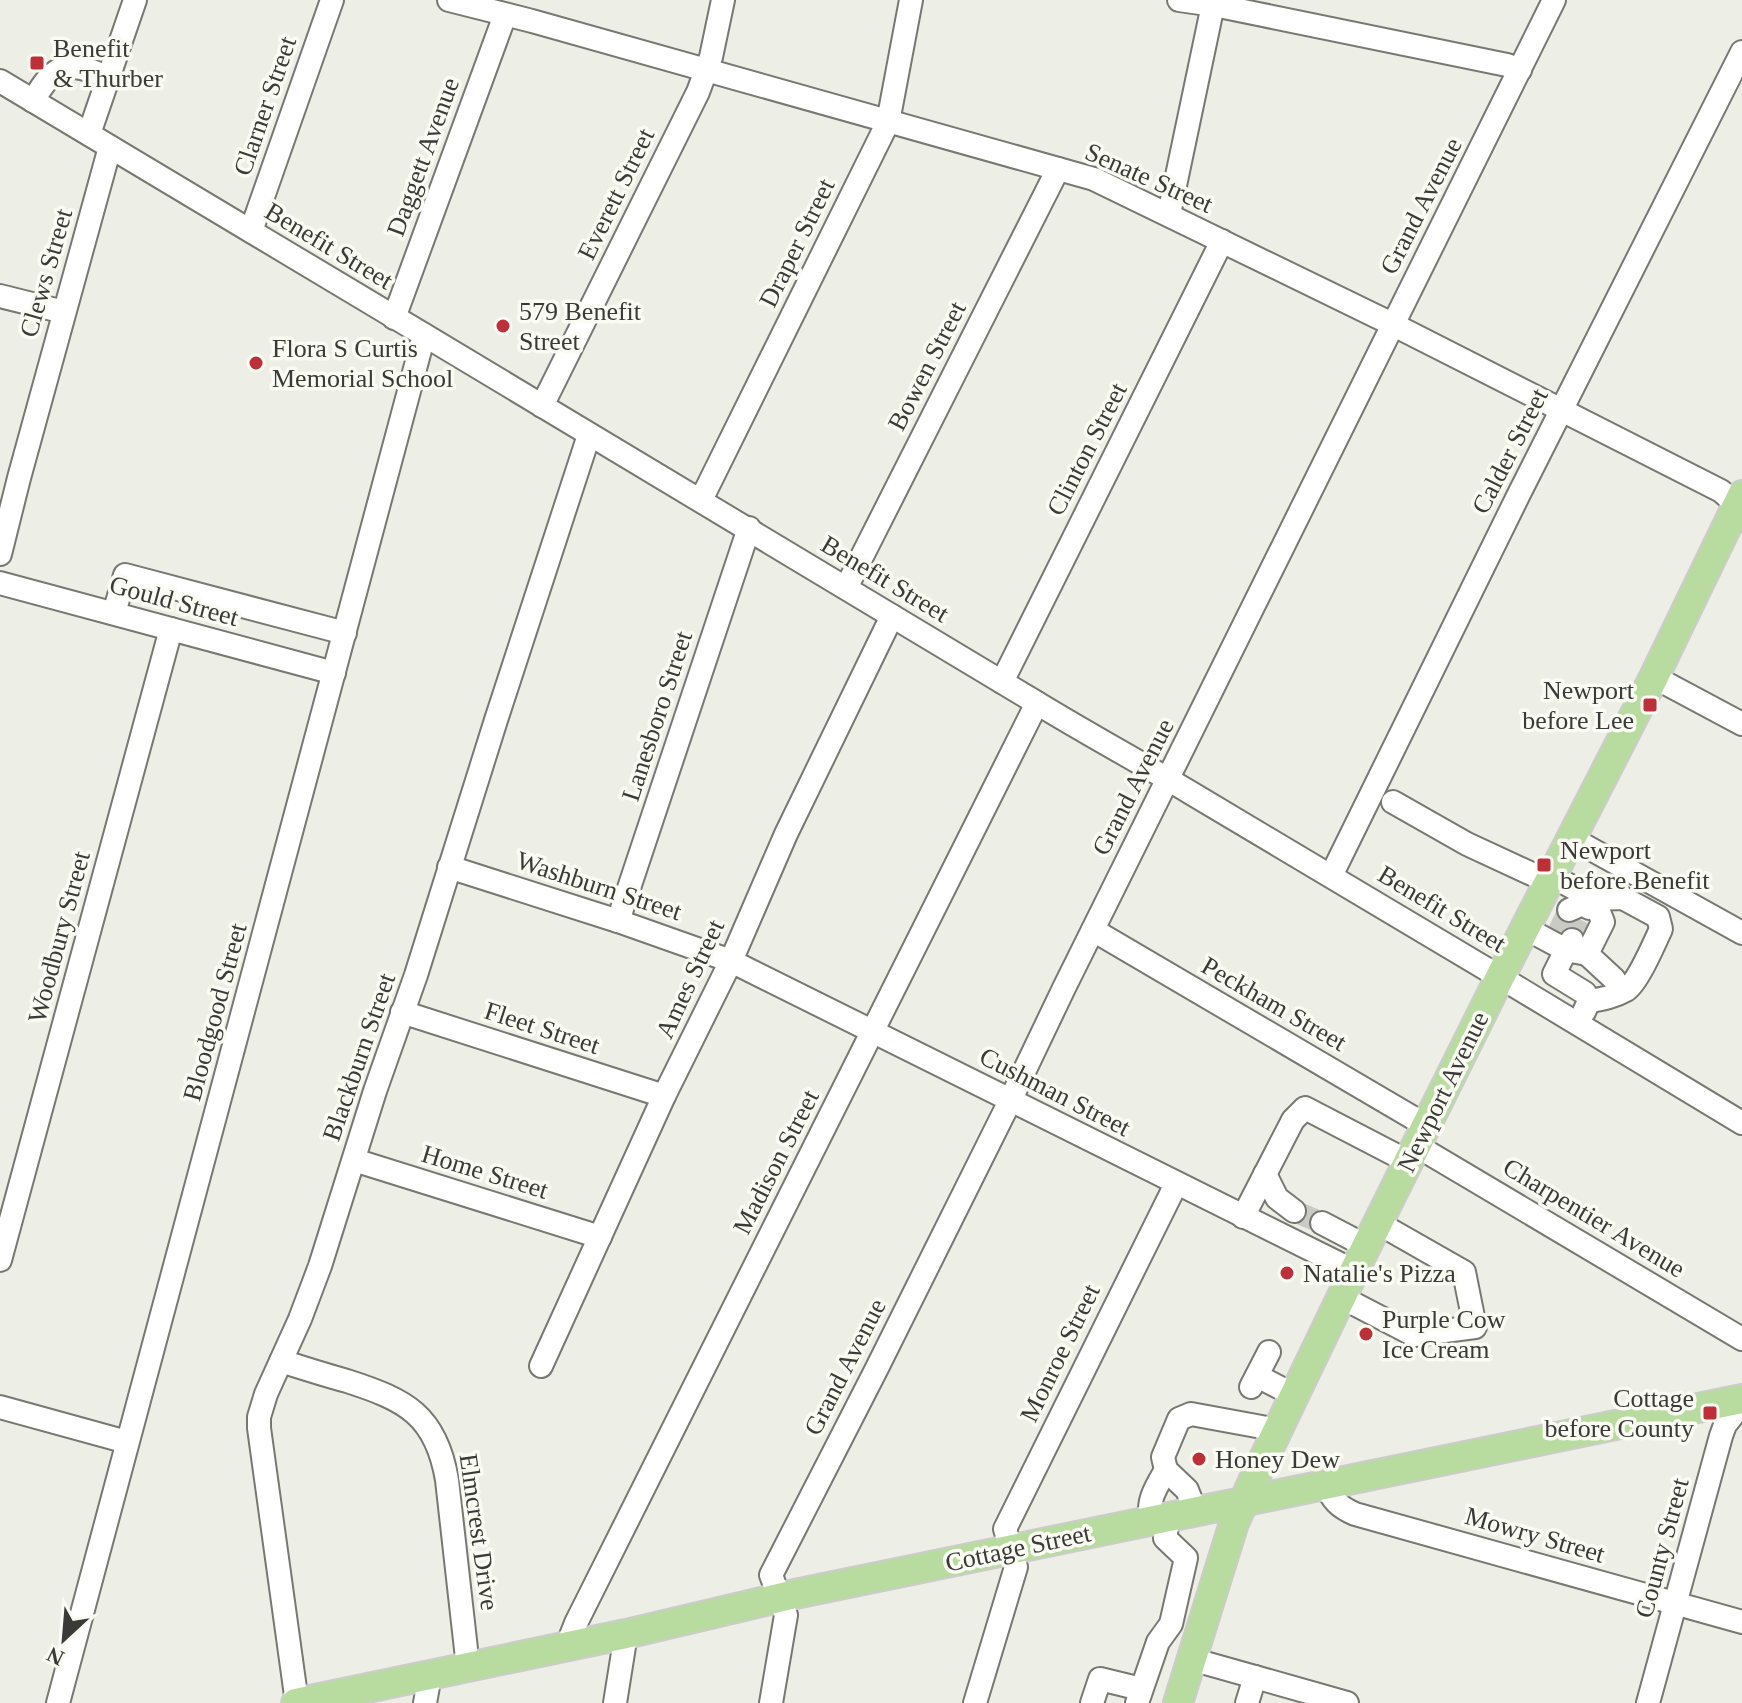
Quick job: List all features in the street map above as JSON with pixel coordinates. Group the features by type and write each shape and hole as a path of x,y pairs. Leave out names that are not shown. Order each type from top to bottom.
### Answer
{"main road":[{"name":"Newport Avenue","path":"1178,1703 1244,1500 1500,977 1740,503"},
{"name":"Cottage Street","path":"296,1703 427,1689 468,1667 778,1598 1244,1500 1738,1407"}],"street":[{"path":"89,134 135,0"},
{"name":"Clarner Street","path":"251,231 332,0"},
{"name":"Senate Street","path":"449,0 505,15 534,11 707,71 1094,179 1392,324 1740,503"},
{"name":"Everett Street","path":"542,406 707,71 723,0"},
{"name":"Draper Street","path":"701,500 888,122 911,0"},
{"path":"1179,0 1214,3 1520,70"},
{"name":"Grand Avenue","path":"771,1703 786,1615 771,1575 1010,1101 1554,0"},
{"path":"1169,214 1214,3"},
{"name":"Daggett Avenue","path":"394,318 505,15"},
{"name":"Calder Street","path":"1331,876 1742,52"},
{"path":"33,101 44,82 56,71 68,67 83,67 108,77"},
{"name":"Benefit Street","path":"0,81 1742,1123"},
{"name":"Clews Street","path":"0,554 10,475 64,312 110,147"},
{"name":"Bowen Street","path":"846,588 1058,169"},
{"name":"Clinton Street","path":"1002,682 1222,241"},
{"path":"0,296 64,312"},
{"name":"Bloodgood Street","path":"58,1703 424,335"},
{"name":"Blackburn Street","path":"296,1703 259,1428 262,1405 320,1266 589,435"},
{"name":"Lanesboro Street","path":"618,921 749,528"},
{"path":"114,613 125,575 345,633"},
{"name":"Gould Street","path":"0,583 334,673"},
{"name":"Ames Street","path":"541,1366 664,1096 731,961 786,834 892,616"},
{"name":"Woodbury Street","path":"0,1260 171,629"},
{"path":"1654,677 1742,724"},
{"name":"Madison Street","path":"567,1646 1037,703"},
{"path":"1393,802 1467,844 1550,879 1582,909 1603,922 1567,944 1554,974 1538,999"},
{"path":"1571,838 1742,933"},
{"name":"Washburn Street","path":"449,867 731,961"},
{"path":"1577,1023 1588,1007 1627,989 1661,929 1658,917 1623,898 1582,909"},
{"path":"1525,928 1567,944 1614,979 1610,999"},
{"name":"Peckham Street","path":"1093,930 1418,1145"},
{"name":"Cushman Street","path":"731,961 1243,1217 1366,1247"},
{"path":"1554,974 1585,993 1610,999"},
{"name":"Fleet Street","path":"402,1012 664,1096"},
{"path":"1243,1217 1293,1120 1305,1108 1418,1145"},
{"name":"Charpentier Avenue","path":"1418,1145 1742,1339"},
{"name":"Home Street","path":"354,1160 600,1237"},
{"path":"1265,1174 1277,1198 1294,1211"},
{"name":"Monroe Street","path":"975,1703 1016,1567 1005,1529 1176,1184"},
{"path":"1322,1223 1366,1247 1464,1272 1475,1327 1414,1335 1341,1297"},
{"path":"1269,1352 1254,1382 1294,1395"},
{"name":"Elmcrest Drive","path":"281,1361 403,1402 428,1427 438,1443 444,1462 468,1667"},
{"path":"0,1407 127,1442"},
{"name":"County Street","path":"1648,1703 1721,1436 1738,1407"},
{"path":"1092,1703 1100,1679 1139,1696 1158,1642 1171,1624 1186,1558 1165,1538 1171,1515 1187,1490 1166,1470 1163,1457 1179,1419 1191,1414 1278,1430"},
{"path":"1166,1470 1149,1505 1171,1515"},
{"name":"Mowry Street","path":"1326,1485 1332,1499 1342,1509 1355,1514 1742,1622"},
{"path":"1171,1624 1200,1630"},
{"path":"615,1703 626,1634"},
{"path":"1191,1659 1347,1703"},
{"path":"1247,1703 1255,1677"}],"tunnel":[{"path":"1558,933 1569,910"},
{"path":"1572,940 1583,918"},
{"path":"1294,1211 1322,1223"}],"place":[{"name":"Benefit & Thurber","path":"37,63"},
{"name":"579 Benefit Street","path":"503,326"},
{"name":"Flora S Curtis Memorial School","path":"256,363"},
{"name":"Newport before Lee","path":"1650,705"},
{"name":"Newport before Benefit","path":"1544,865"},
{"name":"Natalie's Pizza","path":"1287,1273"},
{"name":"Purple Cow Ice Cream","path":"1366,1334"},
{"name":"Cottage before County","path":"1710,1413"},
{"name":"Honey Dew","path":"1199,1459"}]}
